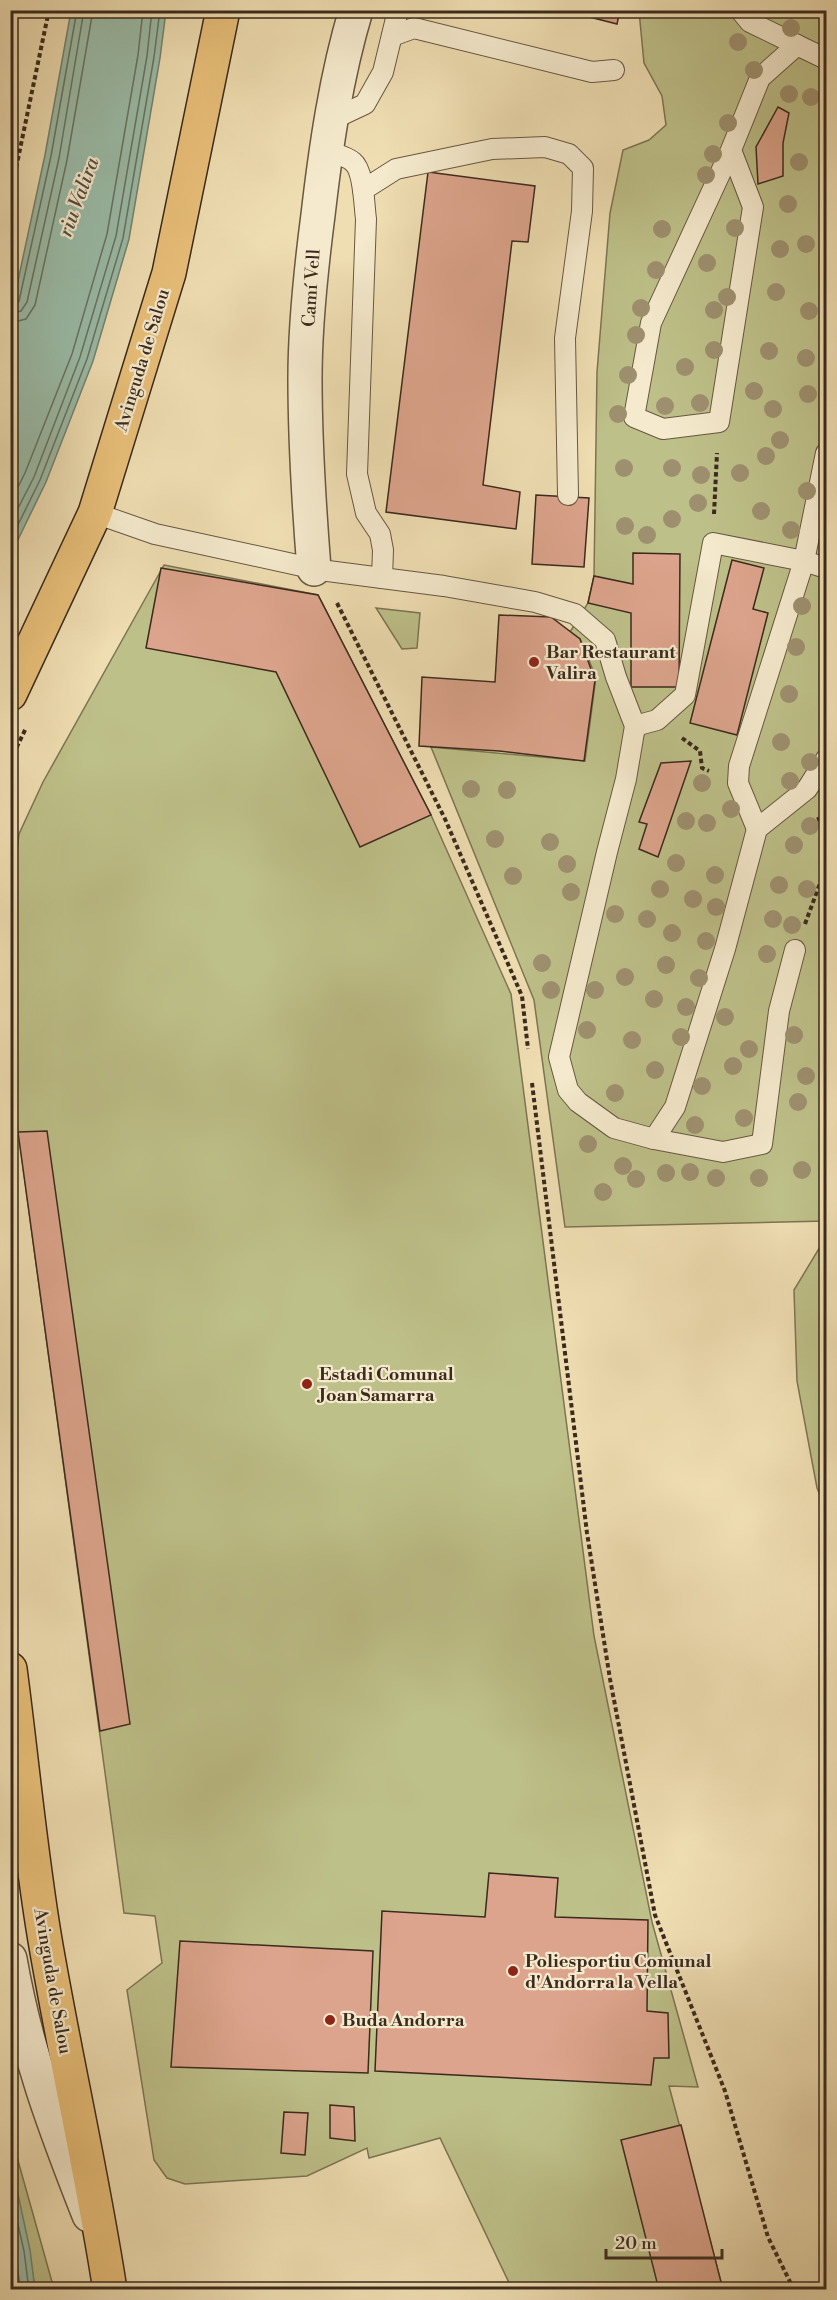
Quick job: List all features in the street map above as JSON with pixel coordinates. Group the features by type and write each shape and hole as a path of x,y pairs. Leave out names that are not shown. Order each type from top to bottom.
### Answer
{"highway":[{"name":"Avinguda de Salou","path":"10,694 95,513 169,273 223,10"},
{"name":"Avinguda de Salou","path":"10,1670 42,1920 110,2289"}],"street":[{"name":"Camí Vell","path":"317,570 309,497 305,377 312,261 328,136 343,53 356,10"},
{"path":"10,1959 23,2025 50,2115 104,2253"}],"lane":[{"path":"382,578 383,550 380,534 366,513 357,474 366,219 363,190 358,168 328,136 364,104 383,72 398,10"},
{"path":"749,14 798,45 826,58"},
{"path":"392,36 414,28 592,72 614,70"},
{"path":"731,150 753,207 719,422 663,429 634,417 651,323 731,150 760,78 798,45"},
{"path":"363,190 396,169 492,149 545,147 569,154 583,168 582,211 565,338 568,495"},
{"path":"757,830 738,783 739,766 804,561 826,459"},
{"path":"95,513 155,534 317,570 535,602 575,614 605,640 616,677 635,726 626,779 560,1057 568,1090 578,1102 614,1128 654,1139 723,1152 762,1144 778,1011 795,950"},
{"path":"635,726 657,720 685,695 712,543 804,561 826,568"},
{"path":"654,1139 675,1107 725,949 757,830 807,789 826,759"}],"path":[{"path":"10,197 49,10"},
{"path":"712,543 719,422"},
{"path":"317,570 445,819 522,996 529,1055"},
{"path":"821,824 826,828"},
{"path":"795,950 826,867"},
{"path":"532,1078 587,1533 610,1679 656,1915 725,2091 768,2237 794,2289"}],"green space":[{"path":"639,11 826,11 826,1053 824,1062 826,1067 826,1221 565,1227 534,1000 431,747 585,761 596,677 580,639 570,632 588,603 594,576 597,372 610,213 623,150 649,140 666,125 662,96 644,63"},
{"name":"Estadi Comunal Joan Samarra","path":"164,565 318,595 431,815 511,994 594,1636 652,1922 698,2087 669,2086 723,2289 512,2289 440,2138 369,2158 367,2148 307,2176 185,2184 167,2178 154,2160 127,1990 162,1963 155,1916 124,1913 11,1078 10,951 15,949 13,884 19,834 43,782"},
{"path":"376,608 420,613 417,648 402,649"},
{"path":"826,1237 826,1509 817,1488 797,1381 794,1290"},
{"path":"10,2132 54,2289 35,2289 13,2172"}],"water":[{"name":"riu Valira","path":"71,11 166,11 129,239 93,361 46,482 11,554 11,313 45,155"},
{"path":"11,2162 30,2250 35,2289 11,2289"}],"building":[{"path":"562,10 620,10 617,24"},
{"path":"778,107 789,113 783,143 783,176 758,184 756,147"},
{"path":"428,172 535,186 528,242 512,241 483,485 520,492 516,529 386,512"},
{"path":"536,495 589,498 584,567 532,564"},
{"path":"633,553 680,554 679,687 631,687 631,613 588,603 594,576 633,584"},
{"path":"732,560 764,568 753,609 768,613 737,735 690,723"},
{"path":"161,568 318,595 431,815 360,847 276,672 146,648"},
{"path":"499,615 551,617 580,639 595,680 584,761 499,751 419,746 422,677 495,682"},
{"path":"691,761 658,857 639,849 647,824 639,822 661,763"},
{"path":"47,1131 130,1724 100,1731 18,1132"},
{"name":"Poliesportiu Comunal d'Andorra la Vella","path":"489,1873 558,1878 555,1917 648,1920 647,2011 668,2013 669,2058 654,2058 651,2085 375,2071 382,1911 485,1917"},
{"path":"180,1941 373,1951 368,2073 171,2067"},
{"path":"330,2105 354,2107 355,2141 330,2138"},
{"path":"284,2112 308,2113 305,2155 281,2153"},
{"path":"681,2125 723,2290 659,2290 621,2140"}],"place":[{"name":"Bar Restaurant Valira","path":"534,662"},
{"name":"Estadi Comunal Joan Samarra","path":"307,1384"},
{"name":"Poliesportiu Comunal d'Andorra la Vella","path":"513,1971"},
{"name":"Buda Andorra","path":"330,2020"}]}
